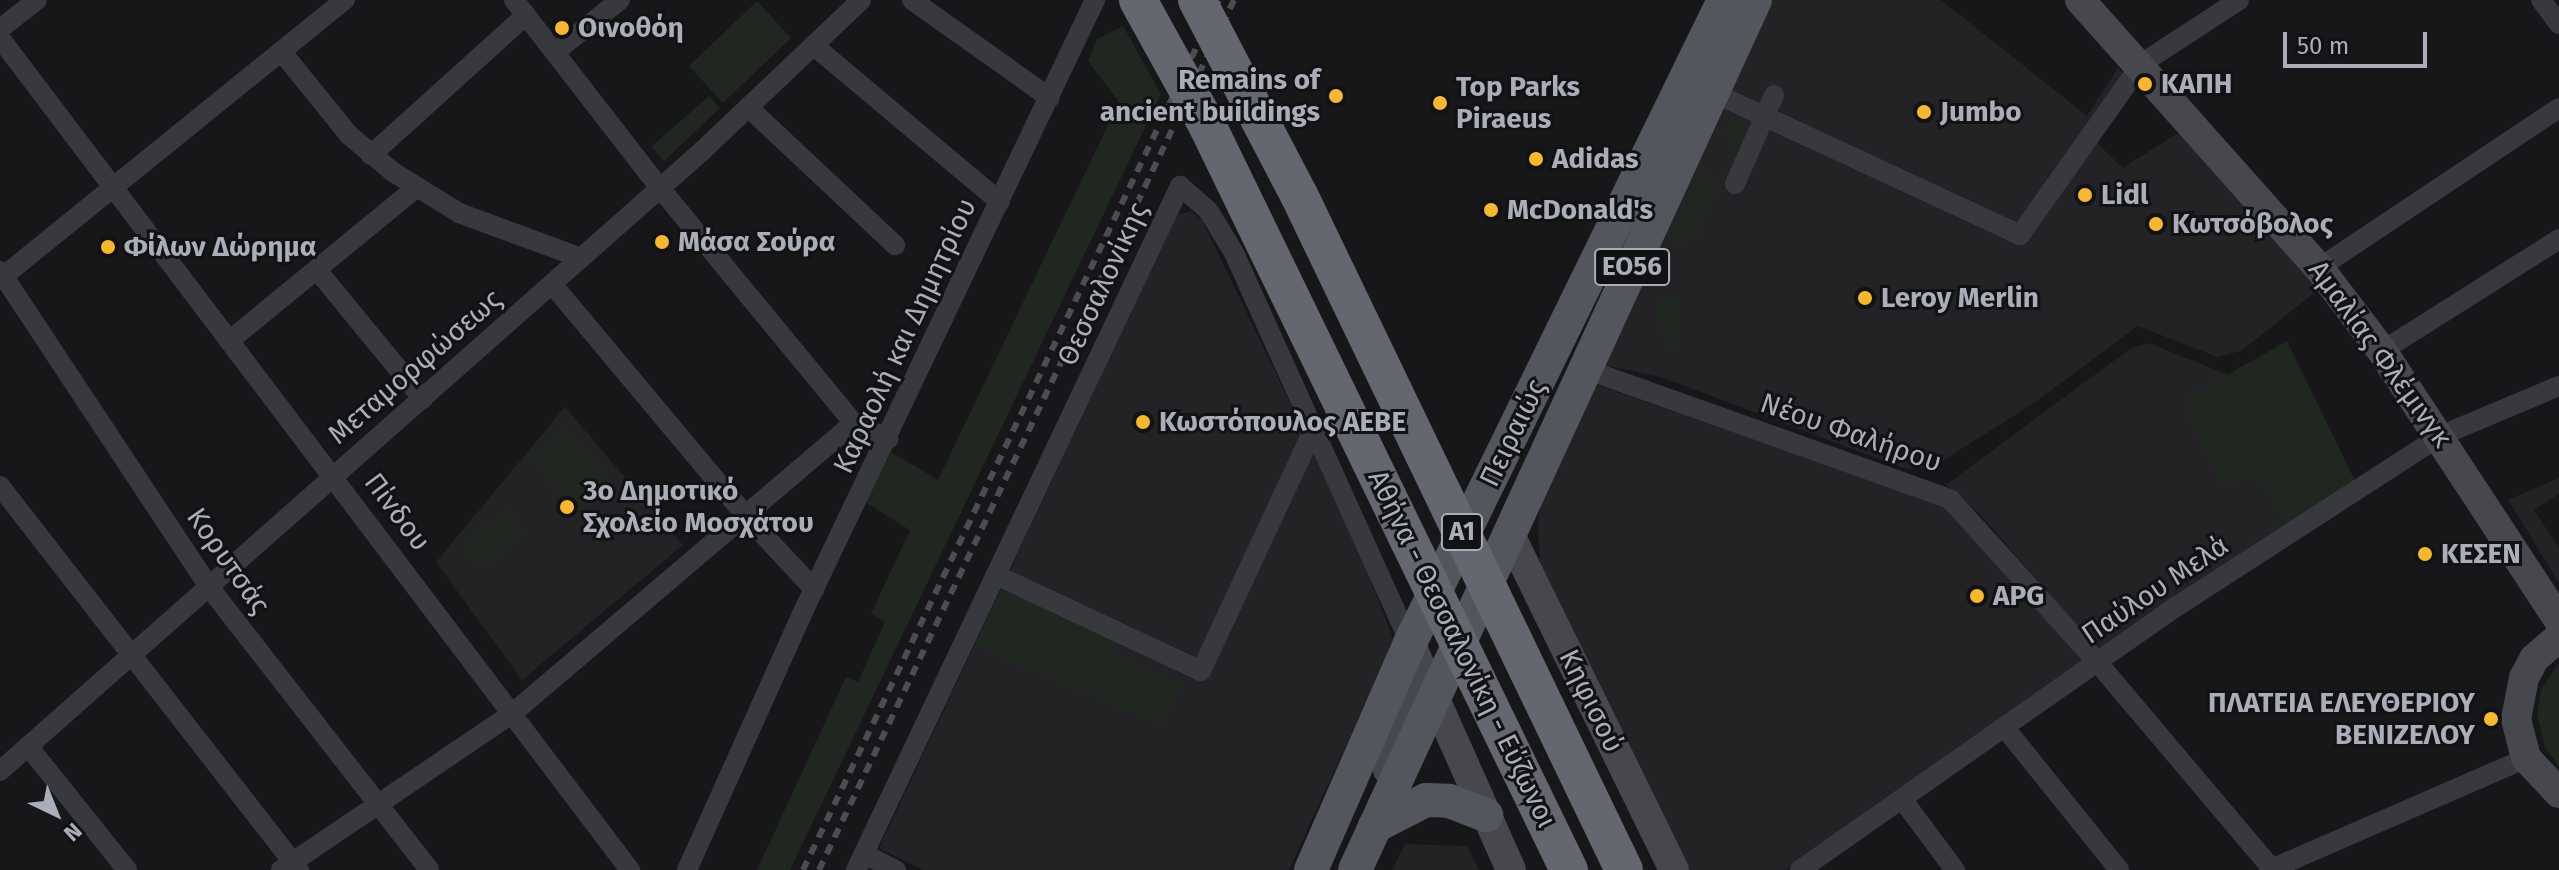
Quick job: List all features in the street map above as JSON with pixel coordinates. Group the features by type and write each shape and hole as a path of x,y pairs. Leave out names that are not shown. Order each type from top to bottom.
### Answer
{"highway":[{"name":"Αθήνα - Θεσσαλονίκη - Εύζωνοι","path":"1138,0 1208,127 1569,870"},
{"name":"Αθήνα - Θεσσαλονίκη - Εύζωνοι","path":"1197,0 1299,195 1624,870"}],"main road":[{"name":"Πειραιώς","path":"1311,870 1410,643 1724,0"},
{"name":"Πειραιώς","path":"1355,870 1755,0"},
{"name":"Αμαλίας Φλέμινγκ","path":"2080,0 2141,64 2319,268 2382,351 2440,436 2559,620"},
{"name":"Κηφισού","path":"1509,533 1674,870"},
{"path":"2559,637 2534,659 2517,698 2517,729 2526,758 2559,793"},
{"path":"1410,643 1511,870"},
{"path":"1410,643 1397,745 1373,808 1375,826 1426,800 1449,801 1486,815"}],"street":[{"path":"0,29 37,0"},
{"path":"1,276 345,0"},
{"path":"555,52 620,0"},
{"name":"Μεταμορφώσεως","path":"0,771 660,188 861,0"},
{"path":"912,0 1050,98"},
{"name":"Καραολή και Δημητρίου","path":"687,870 814,589 1095,0"},
{"path":"1712,92 2020,235 2141,64 2239,0"},
{"path":"2541,0 2559,24"},
{"path":"371,155 520,7 660,188 854,423 888,439"},
{"name":"Πίνδου","path":"0,38 334,475 630,870"},
{"path":"813,45 1000,202"},
{"path":"281,51 324,107 371,155 416,188 501,231 581,258"},
{"path":"1735,184 1774,95"},
{"path":"748,107 895,245"},
{"path":"2319,268 2559,108"},
{"name":"Θεσσαλονίκης","path":"860,862 1180,186 1208,210 1234,253 1410,643"},
{"path":"229,341 416,188"},
{"path":"2382,351 2559,239"},
{"path":"317,270 423,399"},
{"name":"Κορυτσάς","path":"1,276 209,587 429,870"},
{"path":"552,284 744,514 814,589"},
{"name":"Νέου Φαλήρου","path":"1585,369 1950,499 2098,663 2271,869"},
{"name":"Παύλου Μελά","path":"1800,870 2098,663 2440,436 2559,386"},
{"path":"0,486 291,867 513,713 854,423"},
{"path":"996,575 1201,671 1314,429"},
{"path":"2005,728 2119,870"},
{"path":"28,746 127,870"},
{"path":"2271,869 2526,758"},
{"path":"1902,799 1955,870"},
{"path":"860,862 896,870"}],"shaded area":[{"path":"1768,0 1941,0 2087,116 2118,68 2136,86 2095,141 2123,168 2179,132 2319,289 2241,351 2217,357 2138,326 2031,405 1931,468 1903,468 1661,377 1602,365"},
{"path":"757,1 791,38 723,103 689,66"},
{"path":"1123,26 1161,94 790,870 757,870 846,677 858,682 885,622 871,614 910,530 865,502 891,452 938,480 1119,102 1088,61 1097,39"},
{"path":"709,96 720,108 664,161 651,147"},
{"path":"1731,115 1748,123 1734,157 1726,134"},
{"path":"1707,166 1718,192 1696,238 1669,248"},
{"path":"1191,211 1202,220 1349,525 1394,641 1289,870 923,870 879,848 1177,215"},
{"path":"1665,296 1679,300 1676,355 1662,336 1657,312"},
{"path":"2287,341 2356,483 2286,527 2255,477 2221,484 2183,400"},
{"path":"2149,343 2231,376 2183,400 2255,477 2286,527 2100,653 1979,513 1946,485 2131,348"},
{"path":"1594,384 1948,507 2087,660 1785,870 1685,870 1540,568 1538,518 1543,496"},
{"name":"3ο Δημοτικό Σχολείο Μοσχάτου","path":"565,407 683,545 522,680 436,562"},
{"path":"564,429 612,482 578,513 530,459"},
{"path":"2559,478 2559,494 2534,510 2559,548 2559,583 2508,500"},
{"path":"507,509 526,532 482,569 463,546"},
{"path":"1003,586 1120,641 1092,697 976,644"},
{"path":"1116,655 1183,685 1163,726 1097,697"},
{"path":"2559,662 2559,766 2545,748 2537,714 2541,690"},
{"path":"1405,844 1467,846 1479,870 1392,870"}],"railway":[{"path":"803,870 1219,0"},
{"path":"819,870 1234,0"}],"place":[{"name":"Οινοθόη","path":"562,28"},
{"name":"ΚΑΠΗ","path":"2145,84"},
{"name":"Remains of ancient buildings","path":"1336,96"},
{"name":"Top Parks Piraeus","path":"1440,103"},
{"name":"Jumbo","path":"1924,112"},
{"name":"Adidas","path":"1536,159"},
{"name":"Lidl","path":"2085,195"},
{"name":"McDonald's","path":"1491,210"},
{"name":"Κωτσόβολος","path":"2156,224"},
{"name":"Μάσα Σούρα","path":"662,242"},
{"name":"Φίλων Δώρημα","path":"108,247"},
{"name":"Leroy Merlin","path":"1865,298"},
{"name":"Κωστόπουλος ΑΕΒΕ","path":"1143,422"},
{"name":"3ο Δημοτικό Σχολείο Μοσχάτου","path":"567,507"},
{"name":"ΚΕΣΕΝ","path":"2425,554"},
{"name":"APG","path":"1977,596"},
{"name":"ΠΛΑΤΕΙΑ ΕΛΕΥΘΕΡΙΟΥ ΒΕΝΙΖΕΛΟΥ","path":"2491,719"}]}
